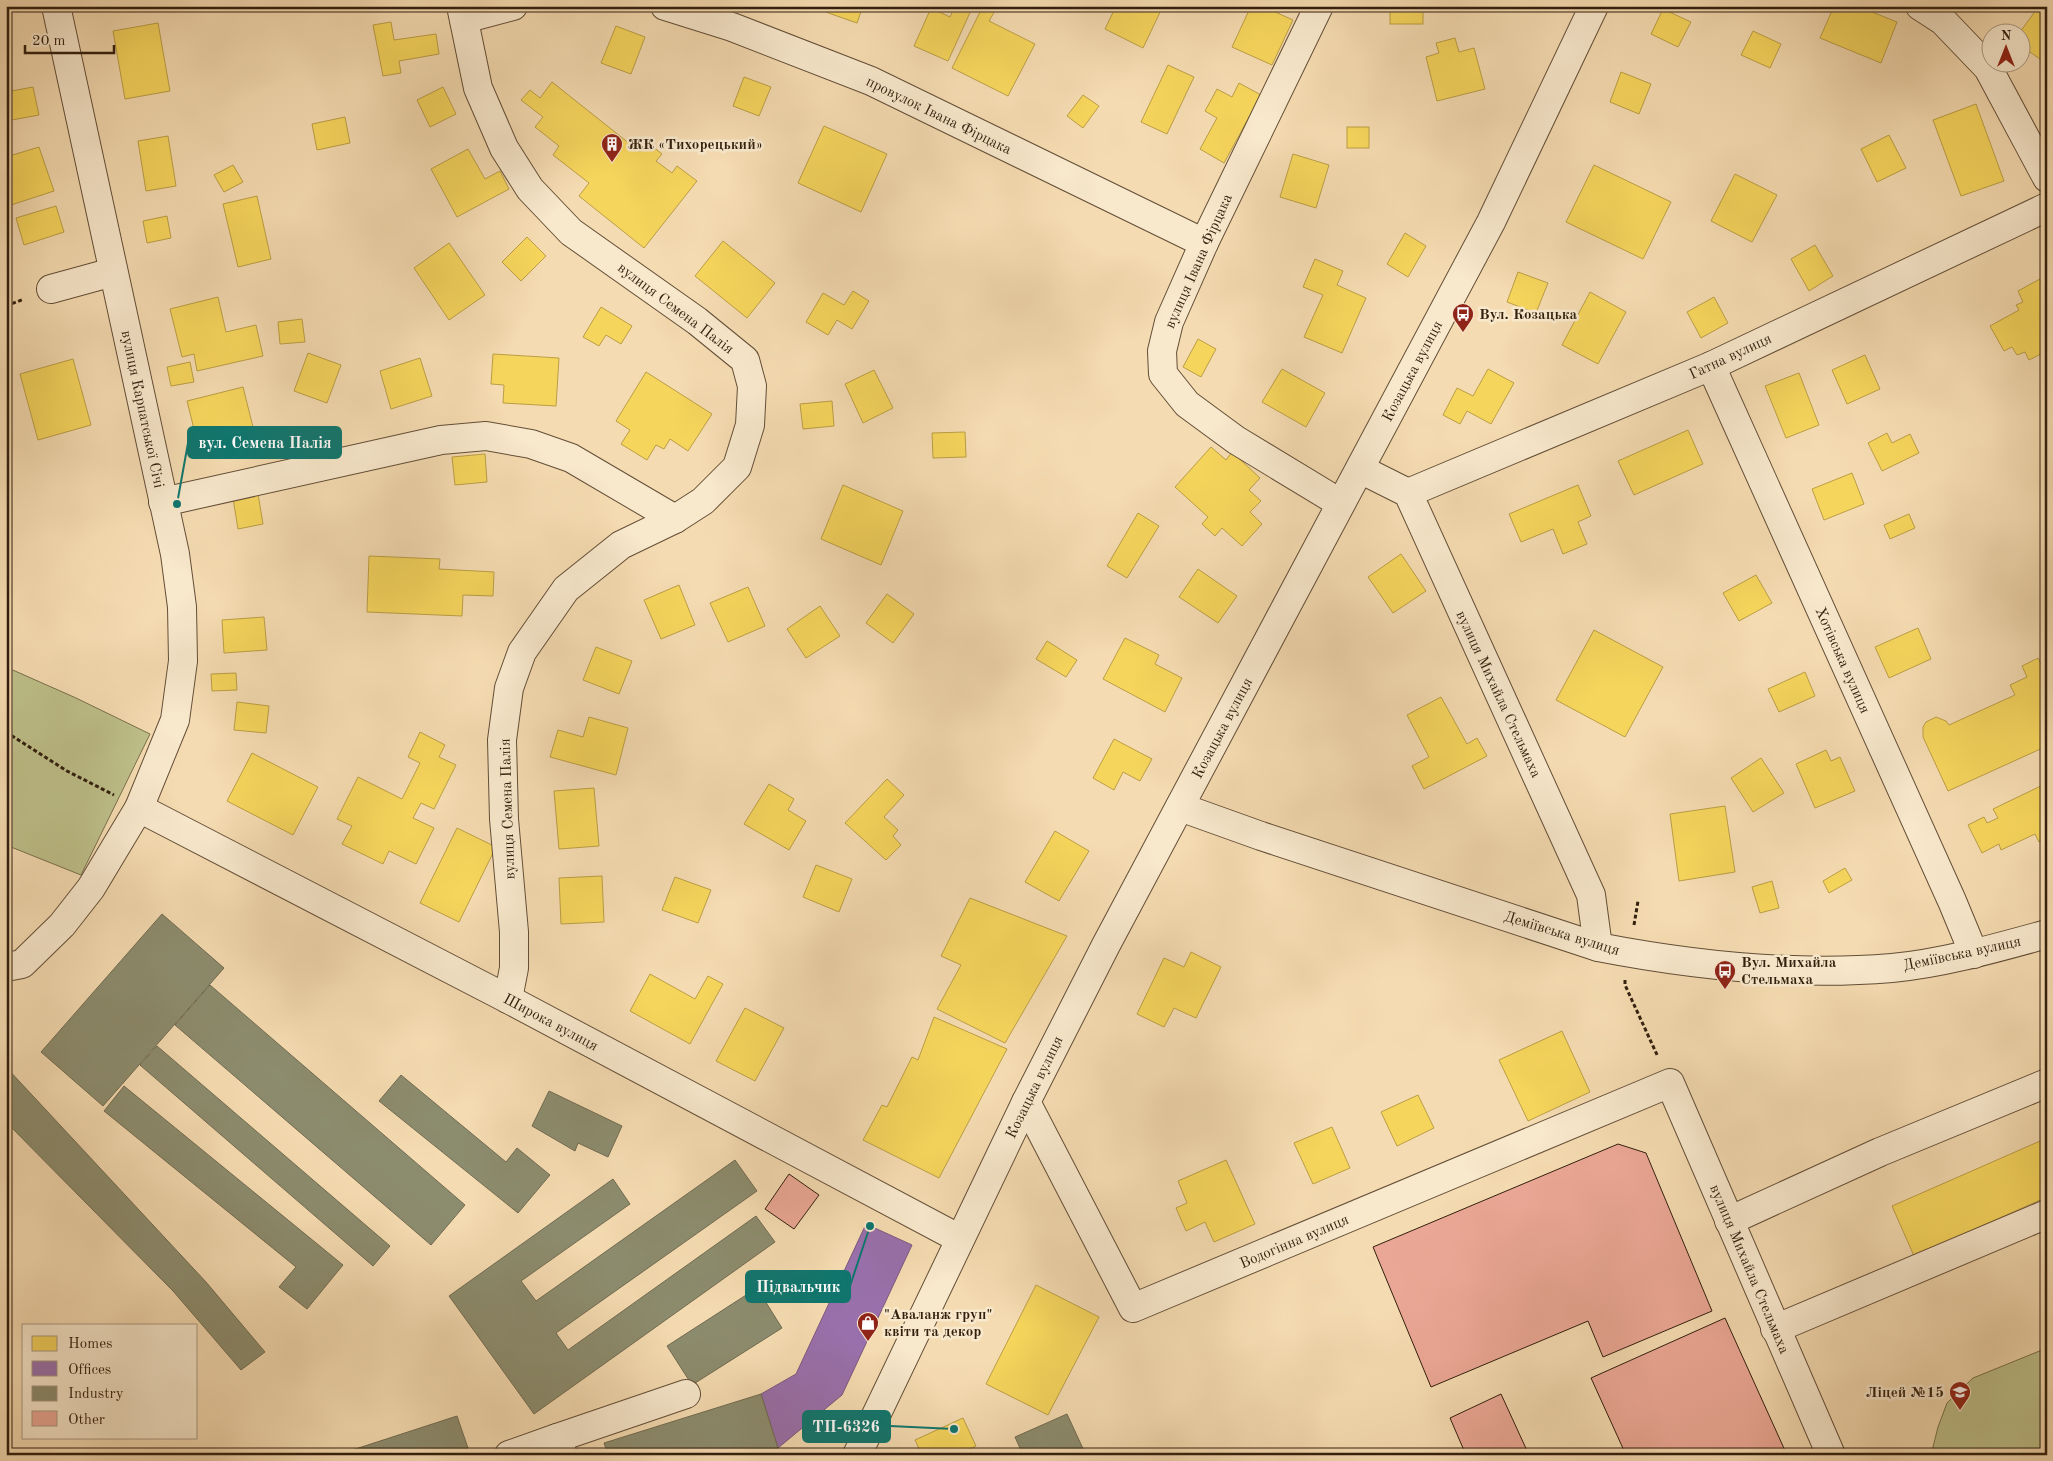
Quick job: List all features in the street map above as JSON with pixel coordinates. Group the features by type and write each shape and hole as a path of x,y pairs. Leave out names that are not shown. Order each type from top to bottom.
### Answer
{"street":[{"name":"вулиця Карпатської Січі","path":"6,967 22,964 62,925 91,888 139,808 175,720 183,661 182,607 175,554 56,6"},
{"path":"462,12 513,6"},
{"name":"провулок Івана Фірцака","path":"665,6 732,27 871,81 1204,243"},
{"name":"вулиця Івана Фірцака","path":"1319,6 1204,243 1169,322 1162,351 1163,374 1187,404 1236,440 1340,503"},
{"name":"Козацька вулиця","path":"857,1455 1026,1102 1106,945 1491,222 1594,6"},
{"path":"1920,6 1944,21 1988,68 2047,178"},
{"name":"вулиця Семена Палія","path":"462,12 478,88 504,148 530,189 570,232 697,320 745,360 752,386 750,425 737,467 703,501 675,519 621,545 566,589 522,652 509,688 502,740 504,819 514,932 514,968 508,999"},
{"name":"Гатна вулиця","path":"1408,493 1711,366 2047,207"},
{"path":"51,289 113,272"},
{"name":"Хотівська вулиця","path":"1711,366 1944,883 1974,954"},
{"path":"163,502 441,440 486,436 531,444 571,458 675,519"},
{"path":"1360,469 1408,493"},
{"name":"вулиця Михайла Стельмаха","path":"1408,493 1591,895 1598,947"},
{"name":"Деміївська вулиця","path":"1180,807 1261,836 1598,947 1714,964 1816,970 1892,968 1974,954 2047,934"},
{"name":"Широка вулиця","path":"139,808 508,999 960,1239"},
{"path":"1729,1221 1880,1152 2047,1082"},
{"name":"вулиця Михайла Стельмаха","path":"1670,1083 1831,1455"},
{"name":"Водогінна вулиця","path":"1026,1102 1133,1308 1670,1083"},
{"path":"1776,1328 2047,1214"},
{"path":"509,1455 560,1446 686,1394"}],"path":[{"path":"6,732 68,771 139,808"},
{"path":"1625,986 1670,1083"}],"green space":[{"path":"6,667 150,734 81,875 6,845"},
{"path":"2047,1348 2047,1455 1931,1455 1938,1427 1947,1403 1973,1378"}],"building: Homes":[{"path":"818,6 863,6 857,23 817,9"},
{"path":"955,6 973,6 948,61 914,46 931,8 950,17"},
{"path":"983,6 990,6 996,9 989,21 1035,44 1008,96 952,68"},
{"path":"1116,6 1163,6 1143,48 1105,29"},
{"path":"1251,6 1262,6 1293,20 1272,65 1232,47"},
{"path":"1390,6 1423,6 1423,24 1390,24"},
{"path":"1834,6 1857,6 1897,22 1881,63 1820,38"},
{"path":"2039,6 2047,7 2047,64 2030,52 2030,22 2027,22"},
{"path":"1663,9 1691,22 1678,47 1651,34"},
{"path":"391,22 394,40 436,34 439,54 399,61 401,73 383,76 373,25"},
{"path":"158,23 170,91 125,99 113,31"},
{"path":"616,26 645,37 631,74 601,63"},
{"path":"1753,31 1781,44 1770,68 1741,55"},
{"path":"1455,38 1459,52 1474,48 1485,89 1437,101 1426,57 1439,53 1436,43"},
{"path":"1168,65 1194,77 1167,134 1141,122"},
{"path":"1621,72 1651,84 1639,114 1610,102"},
{"path":"744,77 771,87 759,116 733,106"},
{"name":"ЖК «Тихорецький»","path":"552,82 640,152 647,142 662,154 656,161 672,173 677,166 697,181 644,248 579,196 589,183 553,155 559,146 535,127 543,117 521,100 530,90 540,98"},
{"path":"1239,83 1261,95 1224,163 1200,149 1217,118 1205,111 1217,89 1232,97"},
{"path":"33,87 39,115 6,121 6,92"},
{"path":"443,87 456,114 430,127 417,100"},
{"path":"1083,95 1099,106 1083,128 1067,116"},
{"path":"1976,104 2004,181 1961,196 1933,120"},
{"path":"345,117 350,143 317,150 312,124"},
{"path":"824,126 887,154 861,212 798,183"},
{"path":"1347,127 1369,127 1369,148 1347,148"},
{"path":"1889,135 1906,168 1877,182 1861,149"},
{"path":"168,136 176,186 146,191 138,141"},
{"path":"39,147 54,191 8,206 6,201 6,157"},
{"path":"468,149 485,179 500,171 509,189 457,217 431,169"},
{"path":"1293,154 1329,165 1316,208 1280,197"},
{"path":"233,165 243,182 224,192 214,175"},
{"path":"1594,165 1671,202 1643,259 1566,222"},
{"path":"1735,174 1777,195 1752,242 1711,221"},
{"path":"257,196 271,259 238,267 223,204"},
{"path":"56,206 64,232 24,245 16,218"},
{"path":"167,216 171,238 147,243 143,221"},
{"path":"1405,233 1426,246 1408,277 1387,264"},
{"path":"527,237 546,256 521,281 502,262"},
{"path":"723,241 775,283 747,318 695,276"},
{"path":"449,243 485,295 449,320 414,268"},
{"path":"1815,245 1833,276 1809,291 1791,259"},
{"path":"1315,259 1343,271 1337,285 1366,298 1342,353 1304,337 1323,295 1303,287"},
{"path":"1518,272 1548,283 1536,313 1507,302"},
{"path":"2040,279 2043,286 2047,284 2047,351 2029,360 2025,352 2017,355 2012,347 2004,351 1990,326 2019,310 2016,305 2023,302 2018,291"},
{"path":"853,291 869,301 852,329 837,320 828,335 806,322 823,293 844,305"},
{"path":"1590,292 1626,312 1598,364 1562,345"},
{"path":"218,297 226,332 256,325 263,356 197,371 194,354 182,357 170,309"},
{"path":"1714,297 1728,323 1701,338 1687,312"},
{"path":"601,307 632,326 621,344 606,335 599,346 583,337"},
{"path":"302,319 305,342 280,344 278,322"},
{"path":"1198,339 1216,349 1201,377 1183,367"},
{"path":"308,353 341,365 327,403 294,391"},
{"path":"493,354 559,358 556,406 503,403 504,385 491,384"},
{"path":"1865,355 1880,389 1847,404 1832,370"},
{"path":"420,358 432,396 391,409 380,371"},
{"path":"73,359 91,425 38,440 20,374"},
{"path":"190,362 194,382 171,386 167,367"},
{"path":"1282,369 1325,393 1306,427 1262,402"},
{"path":"1488,369 1514,383 1491,424 1467,411 1460,424 1443,415 1457,388 1473,396"},
{"path":"874,370 893,408 863,423 845,384"},
{"path":"646,372 712,414 688,451 670,439 664,449 656,445 647,460 621,444 630,430 616,421"},
{"path":"1799,373 1819,425 1786,438 1765,386"},
{"path":"243,387 254,431 198,445 187,401"},
{"path":"832,401 834,426 803,429 800,404"},
{"path":"1688,430 1703,464 1634,495 1618,461"},
{"path":"965,432 966,457 933,458 932,433"},
{"path":"1887,433 1892,443 1910,434 1919,453 1882,471 1868,443"},
{"path":"1211,447 1226,460 1232,452 1260,478 1249,490 1261,501 1250,512 1262,524 1242,546 1222,528 1215,536 1202,524 1208,517 1175,487"},
{"path":"485,454 487,482 455,485 452,457"},
{"path":"1852,473 1864,504 1824,520 1812,489"},
{"path":"843,485 903,511 881,565 821,539"},
{"path":"1578,485 1591,516 1578,522 1587,544 1563,554 1553,529 1521,542 1509,514"},
{"path":"258,494 263,524 238,529 233,498"},
{"path":"1138,513 1159,526 1127,578 1107,566"},
{"path":"1909,514 1915,528 1890,539 1884,525"},
{"path":"1401,554 1426,591 1393,613 1368,577"},
{"path":"369,556 440,559 439,569 494,572 493,596 463,595 462,616 367,612"},
{"path":"1198,569 1237,596 1218,623 1179,597"},
{"path":"1756,575 1772,603 1739,621 1723,593"},
{"path":"679,585 695,625 661,639 644,600"},
{"path":"748,587 765,626 728,642 710,603"},
{"path":"887,594 914,614 893,643 866,623"},
{"path":"820,606 840,636 806,658 787,629"},
{"path":"264,617 267,650 224,653 222,620"},
{"path":"1918,628 1931,659 1889,678 1875,647"},
{"path":"1594,630 1663,667 1625,737 1556,700"},
{"path":"1125,638 1159,655 1155,664 1182,678 1165,712 1103,679"},
{"path":"1047,641 1077,660 1066,677 1036,659"},
{"path":"596,647 632,661 619,694 583,680"},
{"path":"2038,658 2047,677 2047,746 1948,791 1923,737 1923,727 1926,722 1936,717 1946,721 1949,725 2015,695 2010,685 2027,677 2022,666"},
{"path":"1805,672 1815,696 1779,712 1768,689"},
{"path":"236,673 237,690 212,691 211,674"},
{"path":"1441,697 1467,744 1477,738 1487,756 1424,789 1412,766 1429,757 1407,715"},
{"path":"237,702 269,706 266,733 234,730"},
{"path":"589,717 628,728 616,775 550,757 558,730 583,737"},
{"path":"420,732 445,745 439,757 456,765 434,809 421,803 413,818 434,828 416,864 389,851 383,864 342,844 352,826 337,819 358,777 402,799 420,763 408,757"},
{"path":"1114,739 1152,759 1140,781 1123,772 1114,790 1093,778"},
{"path":"1826,750 1831,761 1840,757 1855,791 1815,808 1796,764"},
{"path":"252,753 318,787 293,835 227,801"},
{"path":"1761,758 1784,793 1753,812 1731,778"},
{"path":"887,779 904,795 884,817 898,830 893,836 901,845 886,860 845,823"},
{"path":"2047,783 2047,838 2039,842 2035,834 2001,850 1999,844 1982,853 1968,825 1984,817 1987,823 1998,818 1993,809"},
{"path":"769,784 794,799 788,810 806,821 789,850 744,824"},
{"path":"594,788 599,846 559,849 554,791"},
{"path":"1725,806 1735,872 1679,881 1670,814"},
{"path":"457,828 496,847 459,922 420,903"},
{"path":"1055,831 1089,851 1059,901 1025,882"},
{"path":"816,865 852,879 839,912 803,897"},
{"path":"1845,868 1852,880 1829,893 1823,881"},
{"path":"602,876 604,922 561,924 559,878"},
{"path":"675,877 711,890 698,923 662,910"},
{"path":"1772,881 1779,908 1760,913 1752,887"},
{"path":"970,898 1067,936 1005,1043 937,1009 961,965 941,956"},
{"path":"1191,952 1221,967 1196,1018 1174,1008 1164,1027 1137,1014 1164,958 1184,967"},
{"path":"650,974 695,999 708,976 723,984 690,1044 630,1011"},
{"path":"745,1008 784,1028 755,1081 716,1061"},
{"path":"934,1017 1007,1049 939,1178 863,1140 882,1105 887,1107 912,1057 918,1060"},
{"path":"1562,1031 1590,1092 1528,1121 1499,1060"},
{"path":"1418,1095 1434,1128 1397,1146 1381,1112"},
{"path":"1332,1127 1350,1168 1313,1184 1294,1143"},
{"path":"2047,1138 2047,1197 1914,1256 1892,1206"},
{"path":"1226,1160 1255,1224 1214,1242 1205,1222 1186,1231 1176,1208 1187,1203 1178,1181"},
{"path":"1036,1285 1099,1317 1048,1415 986,1384"},
{"path":"963,1418 976,1446 957,1455 922,1455 915,1440"}],"building: Offices":[{"path":"866,1224 912,1245 842,1395 778,1448 761,1394 796,1374"}],"building: Industry":[{"path":"162,914 224,968 103,1106 41,1052"},
{"path":"210,985 465,1205 431,1245 175,1025"},
{"path":"157,1046 390,1246 373,1266 140,1065"},
{"path":"6,1067 206,1282 265,1352 241,1370 173,1291 6,1122"},
{"path":"401,1075 506,1162 517,1148 550,1175 518,1213 379,1101"},
{"path":"124,1086 343,1265 307,1309 279,1287 296,1267 104,1111"},
{"path":"549,1091 622,1126 608,1157 578,1143 575,1151 532,1126"},
{"path":"735,1160 757,1191 556,1333 568,1350 756,1216 775,1242 534,1414 449,1296 613,1179 630,1204 521,1281 536,1301"},
{"path":"757,1288 782,1328 692,1385 667,1346"},
{"path":"761,1394 778,1448 755,1455 608,1455 604,1443"},
{"path":"1067,1414 1086,1455 1023,1455 1015,1437"},
{"path":"457,1416 468,1448 448,1455 337,1455"}],"building: Other":[{"path":"1618,1144 1646,1153 1712,1311 1603,1357 1588,1321 1431,1387 1373,1247"},
{"path":"789,1174 819,1195 794,1229 765,1209"},
{"path":"1725,1318 1787,1455 1626,1455 1591,1378"},
{"path":"1501,1394 1529,1455 1466,1455 1450,1418"}],"place":[{"name":"ЖК «Тихорецький»","path":"612,163"},
{"name":"Вул. Козацька","path":"1463,333"},
{"name":"вул. Семена Палія","path":"177,504"},
{"name":"Вул. Михайла Стельмаха","path":"1725,990"},
{"name":"Підвальчик","path":"870,1226"},
{"name":"\"Аваланж груп\" квіти та декор","path":"868,1342"},
{"name":"Ліцей №15","path":"1960,1411"},
{"name":"ТП-6326","path":"954,1429"}]}
